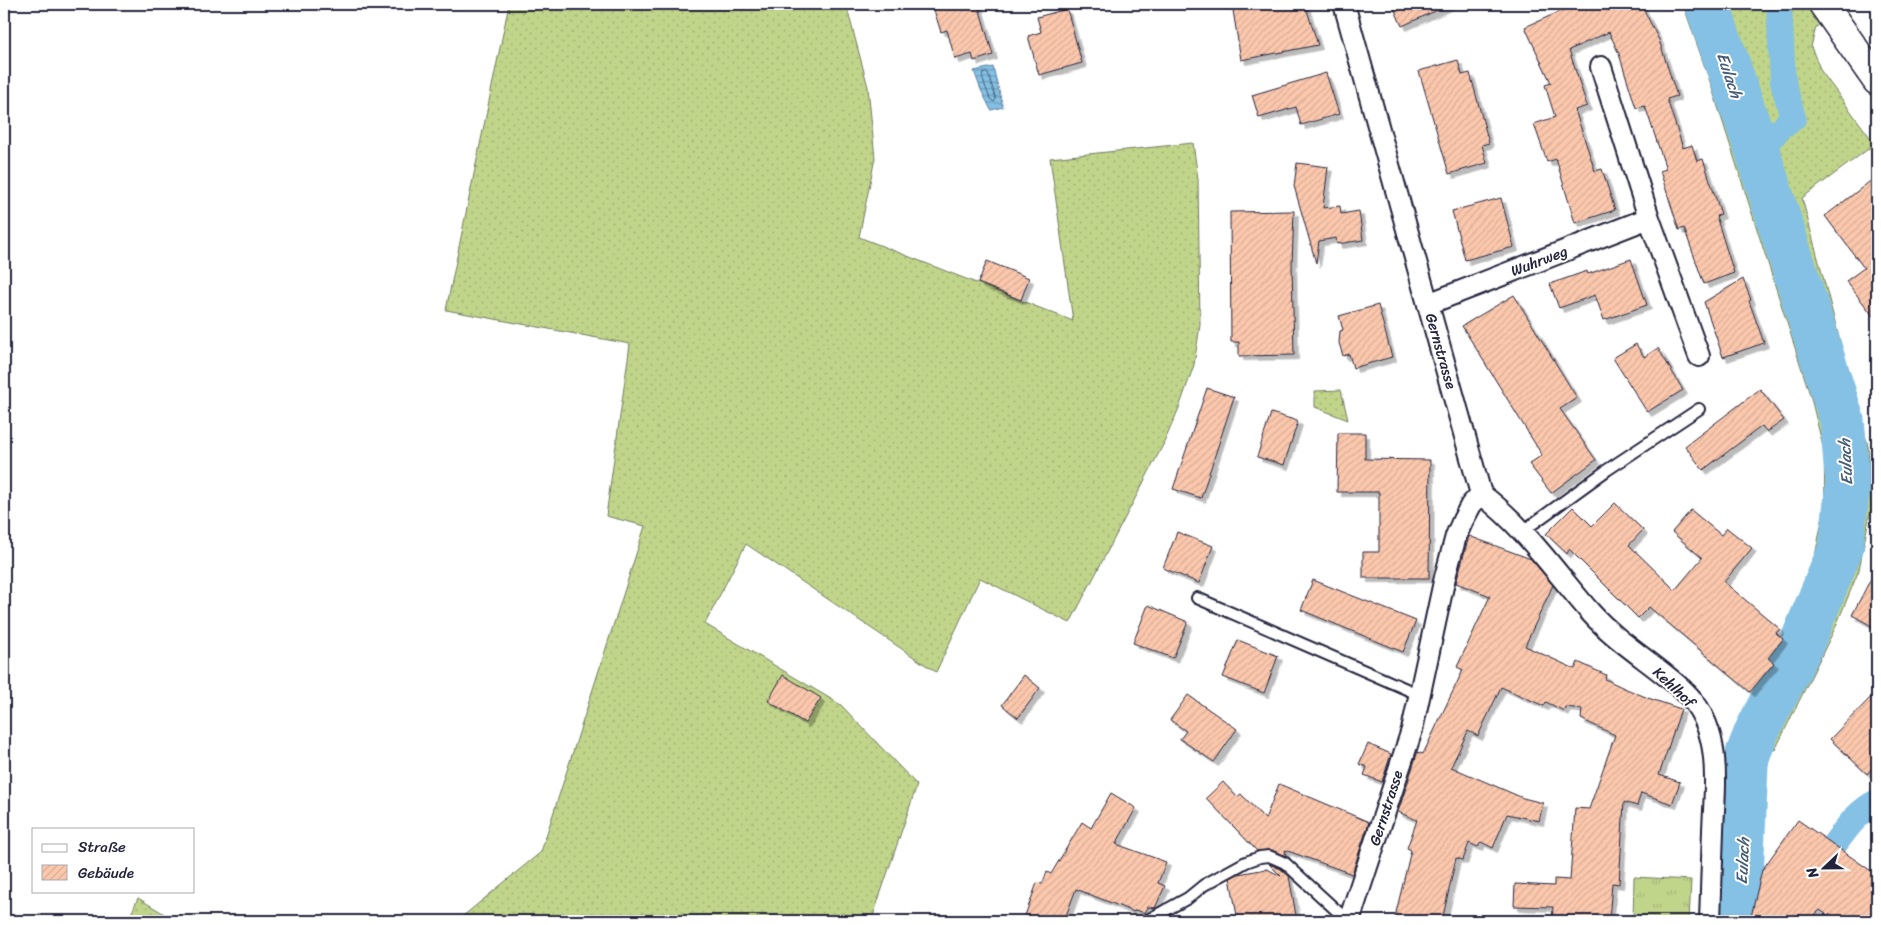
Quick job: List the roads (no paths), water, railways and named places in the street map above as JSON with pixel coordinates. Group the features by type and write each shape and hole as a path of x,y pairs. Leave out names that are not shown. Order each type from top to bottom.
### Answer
{"main road":[{"path":"1823,4 1877,81"}],"street":[{"name":"Gernstrasse","path":"1344,4 1481,494 1467,512 1456,536 1445,577 1412,730 1349,921"},
{"path":"1601,67 1649,218 1698,356"},
{"name":"Wuhrweg","path":"1428,304 1649,218"},
{"name":"Kehlhof","path":"1481,494 1501,509 1523,531 1592,614 1615,637 1684,691 1700,711 1714,750 1715,763 1710,921"}],"lane":[{"path":"1523,531 1607,470 1700,409"},
{"path":"1197,598 1420,695"},
{"name":"Gernstrasse","path":"1146,921 1188,898 1204,885 1246,862 1260,856 1269,856 1285,863 1349,921"}],"water":[{"path":"993,67 1003,107 991,110 974,71"}],"waterway":[{"name":"Eulach","path":"1707,4 1757,150 1842,420 1848,484 1841,548 1801,645 1757,731 1748,754 1739,921"},
{"path":"1779,4 1783,82 1793,118 1787,123"},
{"path":"1757,150 1776,132"},
{"path":"1834,845 1858,815 1877,802"}]}
